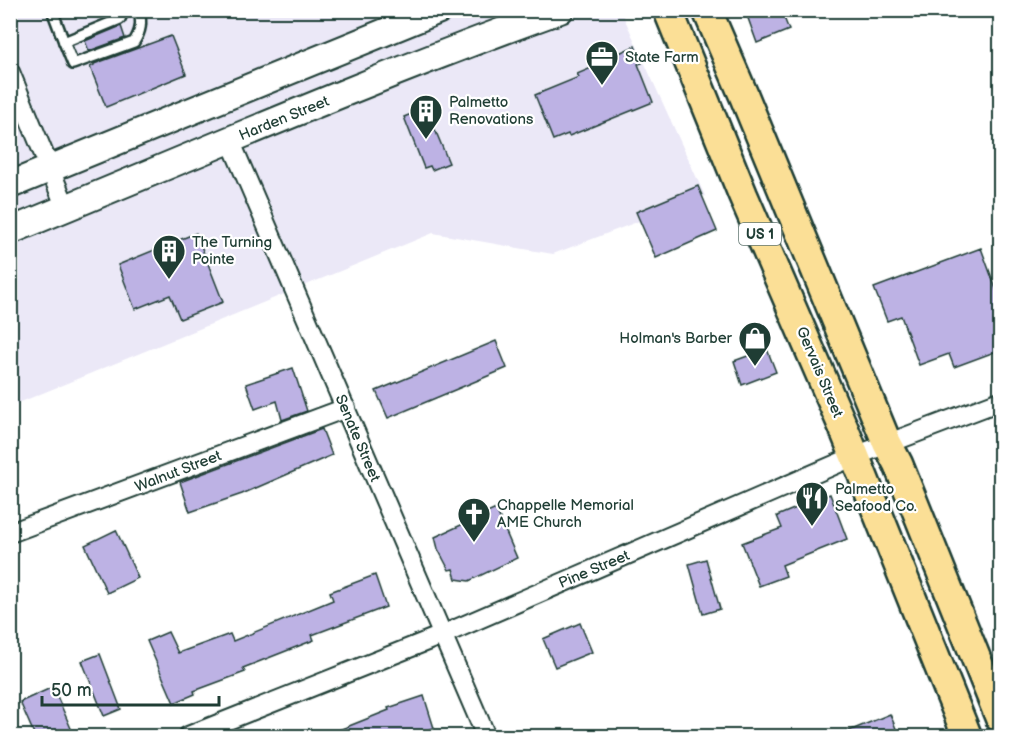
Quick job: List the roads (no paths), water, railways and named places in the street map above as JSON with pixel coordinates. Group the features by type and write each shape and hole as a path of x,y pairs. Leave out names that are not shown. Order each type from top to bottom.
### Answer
{"main road":[{"path":"10,185 439,10"},
{"name":"Harden Street","path":"10,231 230,140 560,10"},
{"name":"Gervais Street","path":"668,10 743,195 855,456 967,736"},
{"name":"US 1","path":"706,10 744,96 887,443 898,464 1000,718"}],"street":[{"path":"10,72 66,208"},
{"name":"Senate Street","path":"230,140 486,736"},
{"name":"Pine Street","path":"188,736 442,635 855,456 1000,402"},
{"name":"Walnut Street","path":"10,533 346,408"}],"lane":[{"path":"52,10 73,64 134,42 140,33 139,10"},
{"path":"64,42 120,19 124,10"}],"place":[{"name":"State Farm","path":"602,86"},
{"name":"Palmetto Renovations","path":"426,140"},
{"name":"The Turning Pointe","path":"169,280"},
{"name":"Holman's Barber","path":"755,367"},
{"name":"Palmetto Seafood Co.","path":"812,527"},
{"name":"Chappelle Memorial AME Church","path":"474,543"}]}
